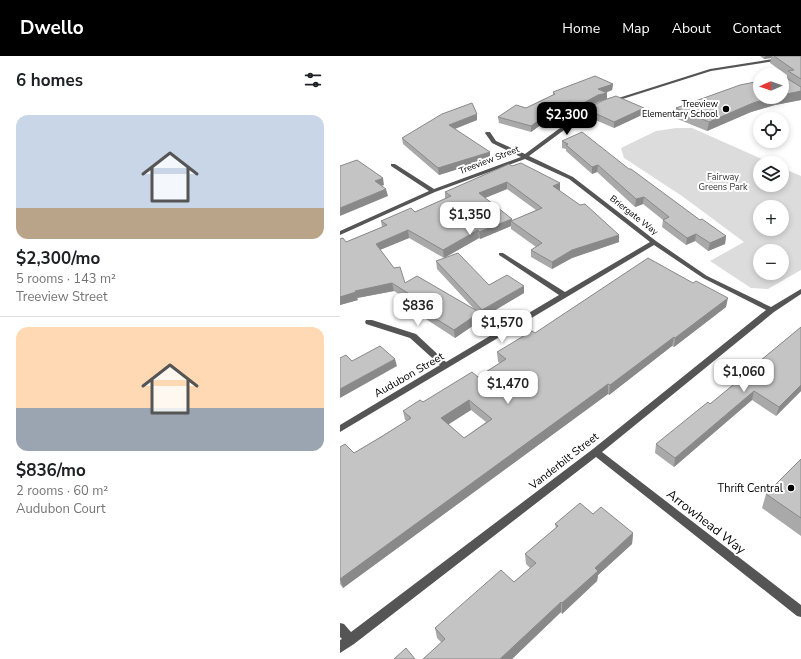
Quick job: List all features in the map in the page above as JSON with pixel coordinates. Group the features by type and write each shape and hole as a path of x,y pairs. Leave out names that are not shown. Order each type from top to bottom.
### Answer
{"street":[{"path":"608,102 710,70 801,56"},
{"name":"Treeview Street","path":"340,233 433,190 525,156 585,112 601,104"},
{"name":"Briergate Way","path":"488,133 494,142 571,178 654,242 705,277 771,310"},
{"path":"393,165 433,190"},
{"name":"Audubon Street","path":"340,429 654,242"},
{"path":"501,254 564,295"},
{"name":"Vanderbilt Street","path":"340,648 596,452 771,310 801,291"},
{"path":"369,322 413,336 446,366"},
{"name":"Arrowhead Way","path":"596,452 801,612"},
{"path":"340,628 350,640"}],"green space":[{"name":"Fairway Greens Park","path":"676,128 692,128 755,156 753,156 753,192 789,192 789,171 801,176 801,270 789,277 789,244 753,244 753,280 784,280 768,289 751,288 710,261 744,242 682,196 624,158 621,148 656,131"}],"building":[{"path":"774,56 801,56 801,79 789,72 794,70"},
{"path":"595,76 613,84 598,89 607,93 598,95 578,106 570,102 549,113 531,126 498,117 516,105 526,108 555,94 553,92"},
{"path":"789,80 801,87 801,91 789,94"},
{"path":"753,82 753,103 709,122 676,108 740,85"},
{"path":"616,96 644,108 614,122 586,109 604,100"},
{"path":"472,103 477,114 449,125 490,152 438,168 402,138 442,114"},
{"path":"582,132 629,169 700,220 702,219 726,236 710,243 696,234 687,238 663,220 669,217 644,197 636,199 598,165 592,167 566,145 568,144 562,141"},
{"path":"357,160 383,178 375,181 386,189 340,208 340,166"},
{"path":"521,163 560,183 553,186 580,205 585,204 619,235 572,250 552,262 531,250 542,243 511,221 542,208 507,182 479,193 512,219 479,232 478,230 443,250 408,230 376,244 394,268 400,267 405,283 417,276 479,312 472,316 473,317 454,330 407,301 414,297 392,283 355,291 356,292 340,297 340,239 343,238 346,242 387,225 381,221 411,208 415,212 451,196 445,192 509,164 512,166"},
{"path":"458,253 489,285 507,275 524,286 482,310 436,261"},
{"path":"648,258 693,283 696,281 728,298 675,338 674,337 610,385 608,384 340,579 340,447 345,444 354,453 411,418 403,411 420,400 423,402 472,372 478,377 506,359 497,352 532,331 535,333","holes":["469,400 492,419 464,438 441,418"]},
{"path":"801,327 801,385 779,407 754,391 675,458 656,444 708,402 710,404"},
{"path":"380,346 395,359 340,389 340,358 346,355 352,361"},
{"path":"801,459 801,518 766,494"},
{"path":"580,503 593,514 601,507 633,533 595,568 598,571 562,603 561,602 500,659 423,659 445,639 435,628 501,570 514,582 536,563 525,554 558,526 555,524"},
{"path":"406,648 415,659 394,659"}],"place":[{"name":"Treeview Elementary School","path":"726,109"},
{"name":"Thrift Central","path":"791,488"}]}
